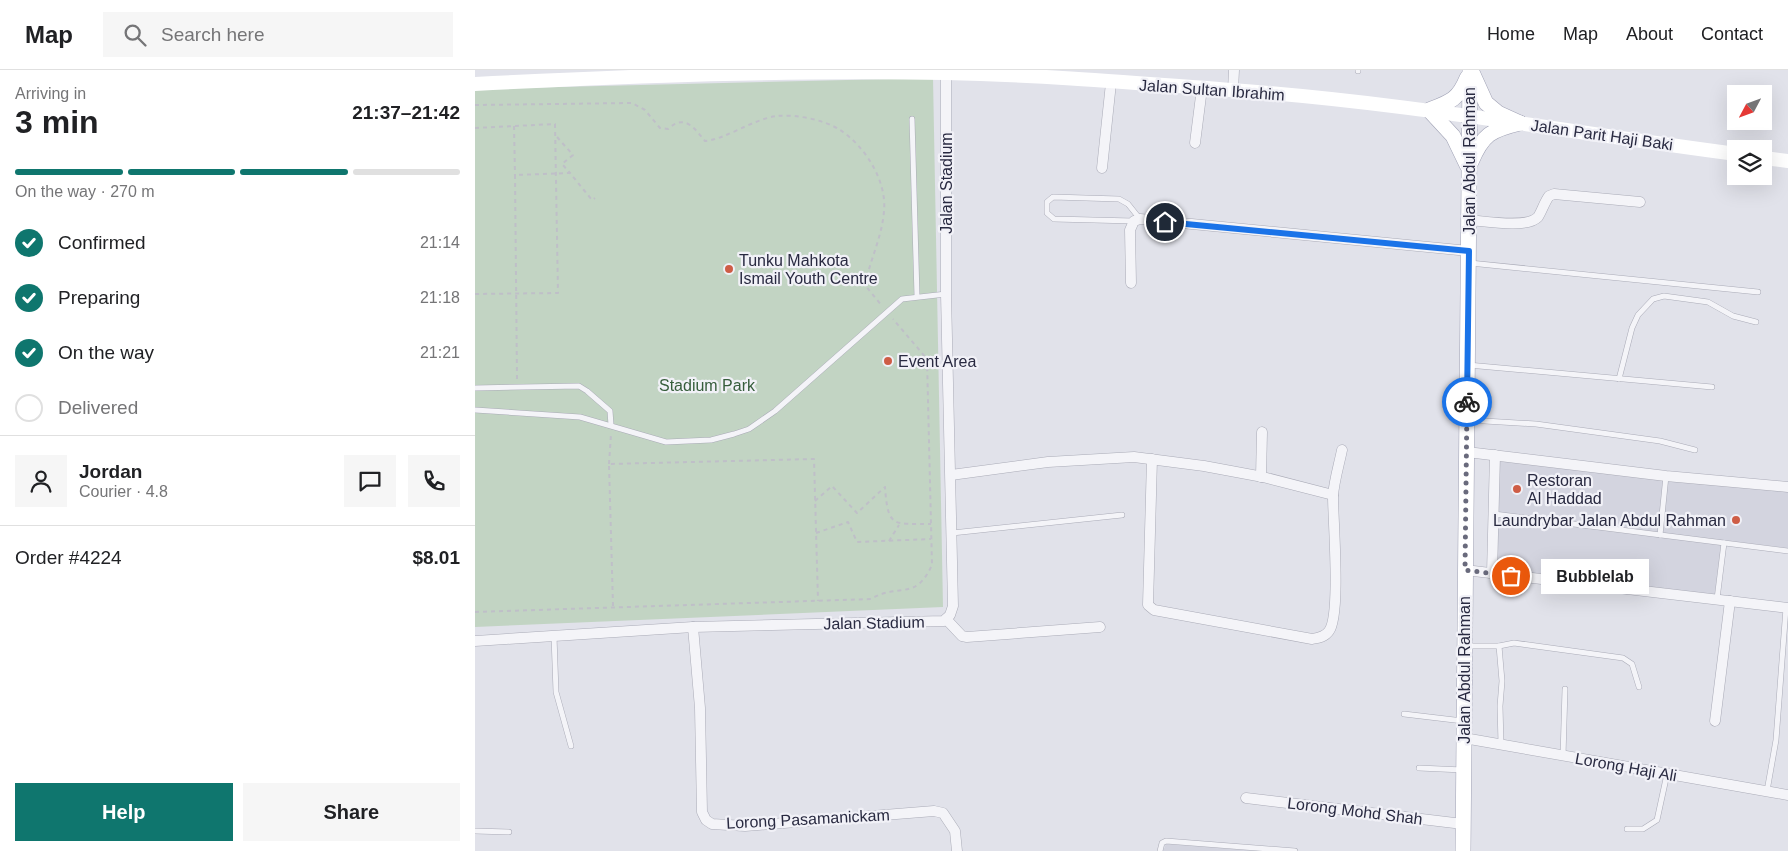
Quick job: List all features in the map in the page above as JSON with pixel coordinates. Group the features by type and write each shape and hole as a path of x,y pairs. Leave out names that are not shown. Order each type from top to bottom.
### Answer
{"main road":[{"path":"1469,168 1453,136 1429,110 1454,100 1459,95 1470,70"},
{"path":"1470,70 1486,103 1498,113 1520,123"},
{"name":"Jalan Abdul Rahman","path":"1463,851 1469,257 1468,115 1470,70"},
{"path":"1469,168 1479,142 1499,128 1520,123"}],"street":[{"path":"1233,90 1234,70"},
{"name":"Jalan Sultan Ibrahim","path":"475,84 574,74 977,72 1111,83 1233,90 1468,115"},
{"name":"Jalan Stadium","path":"475,641 693,628 944,621 946,619 953,606 946,294 946,73"},
{"path":"1102,168 1111,83"},
{"path":"1195,143 1202,88"},
{"name":"Jalan Parit Haji Baki","path":"1468,115 1727,153"},
{"path":"1772,159 1788,161"},
{"path":"1469,220 1520,224 1531,221 1537,218 1549,196 1554,194 1640,202"},
{"path":"1131,282 1130,230 1137,220 1469,257"},
{"path":"1261,432 1261,477"},
{"path":"1152,459 1148,605 1153,610 1312,639 1321,638 1329,632 1332,625 1336,576 1333,495 1342,450"},
{"path":"1467,452 1666,476 1788,487"},
{"path":"1492,574 1495,455"},
{"path":"951,475 1100,458 1134,457 1204,466 1261,477 1333,495"},
{"path":"1465,570 1787,608"},
{"path":"1715,721 1730,601"},
{"path":"946,619 962,636 967,638 1100,627"},
{"name":"Lorong Pasamanickam","path":"693,628 700,708 701,812 706,820 712,824 745,826 934,811 943,813 955,831 957,851"},
{"name":"Lorong Haji Ali","path":"1464,738 1788,795"},
{"name":"Lorong Mohd Shah","path":"1246,798 1463,824"}],"lane":[{"path":"912,119 917,296"},
{"path":"1053,197 1119,199 1129,204 1137,220 1054,219 1047,213 1047,202 1053,197"},
{"path":"1469,257 1758,292"},
{"path":"475,410 580,417 666,442 711,440 749,429 804,387 902,299 946,294"},
{"path":"1619,379 1632,328 1638,315 1653,299 1664,296 1708,302 1733,316 1756,322"},
{"path":"1468,365 1712,387"},
{"path":"475,388 579,386 610,411 611,425"},
{"path":"1467,420 1536,424 1661,441 1695,450"},
{"path":"1661,535 1666,476"},
{"path":"1493,514 1788,551"},
{"path":"952,533 1122,515"},
{"path":"1717,600 1724,543"},
{"path":"1767,791 1776,740 1787,608"},
{"path":"554,636 556,692 571,746"},
{"path":"1465,646 1499,646 1514,643 1623,658 1632,664 1639,687"},
{"path":"1499,646 1502,681 1500,706 1501,745"},
{"path":"1563,756 1565,690"},
{"path":"1404,714 1464,721"},
{"path":"1419,768 1464,770"},
{"path":"1627,829 1643,829 1657,820 1667,774"},
{"path":"475,831 509,832"},
{"path":"1160,851 1162,843 1166,841 1295,851"}],"path":[{"path":"475,105 632,102 645,110 660,128 668,129 673,124 686,123 697,129 705,141 755,121 778,116 823,122 840,129 856,142 879,177 885,209 865,285 870,294 887,311 927,359 932,564 926,578 917,587 881,593 871,599 475,612"},
{"path":"475,128 555,124 558,293 475,294"},
{"path":"514,126 517,387"},
{"path":"556,136 573,155 562,164 592,200 595,198"},
{"path":"515,175 570,174"},
{"path":"611,425 609,464 613,607"},
{"path":"609,464 814,459 818,601"},
{"path":"815,501 832,486 857,513 885,487 887,510 891,518 899,525 931,524"},
{"path":"816,533 849,522 857,542 931,539"},
{"path":"889,541 899,525"}],"shaded area":[{"path":"1498,460 1788,491 1788,548 1722,540 1715,595 1496,570"},
{"path":"1166,844 1257,851 1163,851"}],"green space":[{"name":"Stadium Park","path":"933,78 943,607 475,627 475,89"}],"way so far":[{"path":"1467,402 1465,570 1511,576"}],"place":[{"name":"Tunku Mahkota Ismail Youth Centre","path":"729,269"},
{"name":"Event Area","path":"888,361"},
{"name":"Restoran Al Haddad","path":"1517,489"},
{"name":"Laundrybar Jalan Abdul Rahman","path":"1736,520"},
{"name":"Bubblelab","path":"1511,576"}],"route":[{"path":"1165,222 1469,251 1467,402"}]}
